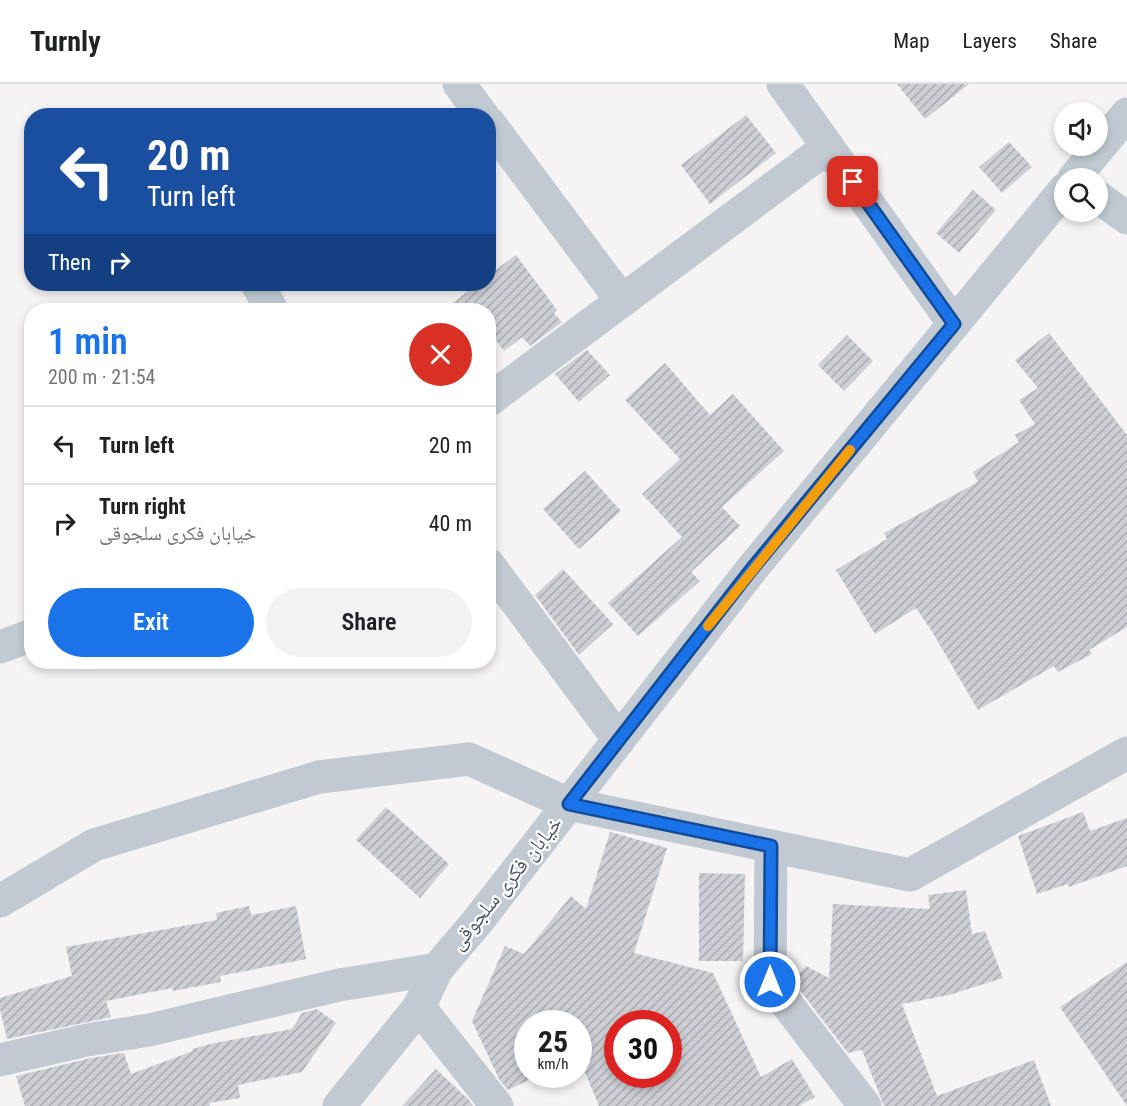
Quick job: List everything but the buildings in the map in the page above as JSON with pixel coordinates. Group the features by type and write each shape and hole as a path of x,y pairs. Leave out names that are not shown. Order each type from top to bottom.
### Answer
{"street":[{"path":"459,84 477,108"},
{"path":"783,84 954,324"},
{"path":"1082,168 1127,114"},
{"path":"496,132 622,301"},
{"path":"496,395 828,147"},
{"name":"خیابان فکری سلجوقی","path":"339,1106 419,1007 437,969 477,922 751,570 1054,202"},
{"path":"1108,204 1127,218"},
{"path":"496,574 619,740"},
{"path":"0,647 24,638"},
{"path":"0,901 93,845 319,777 469,759 569,804 910,875 1127,753"},
{"path":"771,846 770,982 865,1106"},
{"path":"0,1060 87,1040 148,1030 339,985 437,969"},
{"path":"419,1007 497,1106"}],"slow traffic":[{"path":"708,626 850,450"}],"route":[{"path":"770,982 771,846 569,804 751,570 954,324 853,182"}]}
